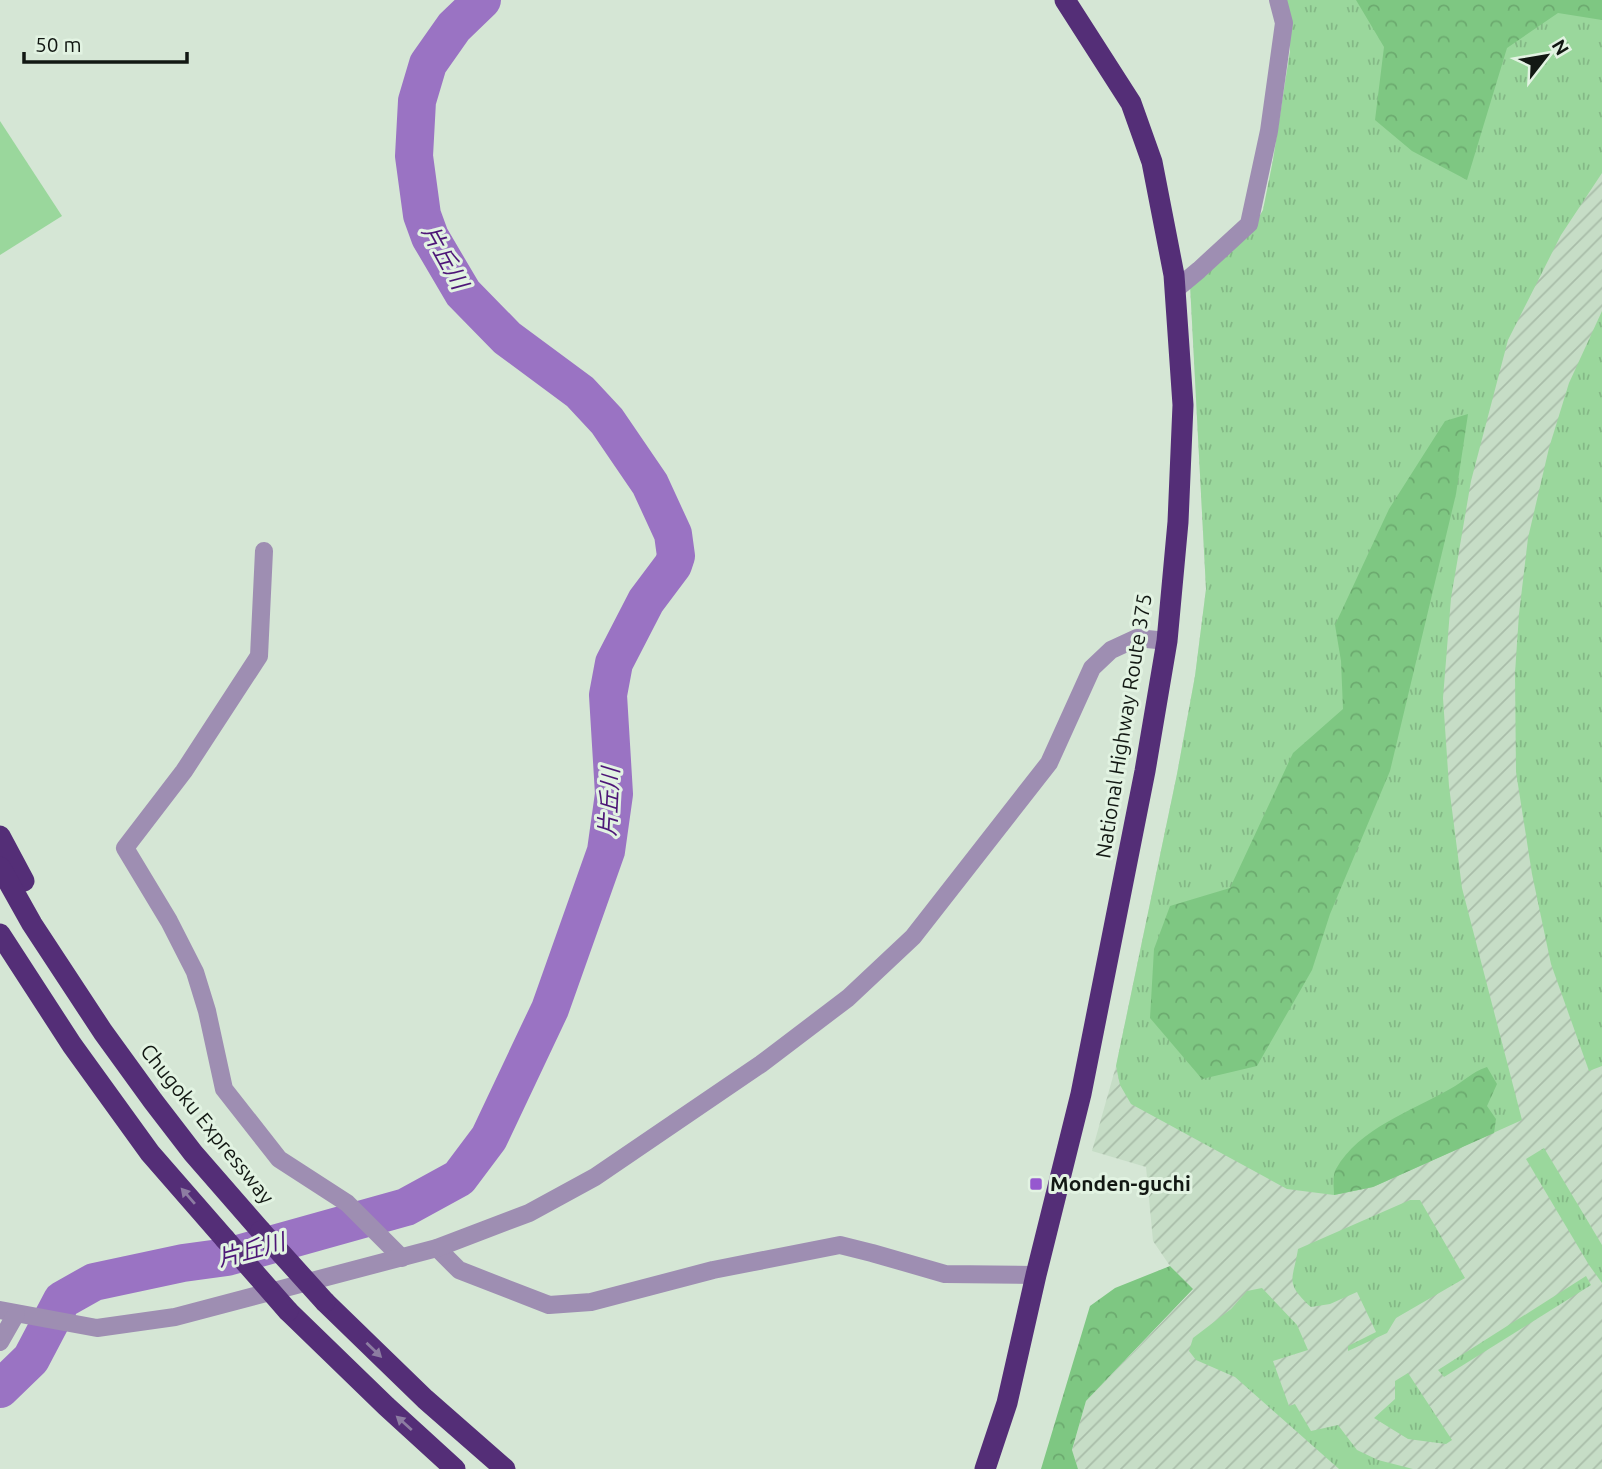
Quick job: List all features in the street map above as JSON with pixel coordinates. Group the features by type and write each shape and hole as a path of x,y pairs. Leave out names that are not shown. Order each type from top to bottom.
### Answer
{"highway":[{"name":"National Highway Route 375","path":"985,1469 1007,1403 1081,1094 1145,771 1167,641 1178,522 1183,405 1174,275 1152,162 1130,103 1065,0"},
{"path":"0,836 41,913 193,1153"},
{"name":"Chugoku Expressway","path":"0,867 32,923 103,1032 193,1153 325,1302 425,1399 505,1469"},
{"path":"0,934 72,1045 150,1153"},
{"path":"0,955 82,1071 225,1240 288,1311 454,1469"}],"street":[{"path":"1175,290 1249,224 1269,131 1284,23 1278,0"},
{"path":"264,551 259,656 184,771 125,848 169,921 195,972 207,1011 224,1089 279,1159 346,1203 402,1258"},
{"path":"0,1342 8,1312 97,1328 188,1314 438,1248 529,1213 595,1177 761,1065 848,998 913,937 1049,763 1092,668 1111,650 1137,639 1167,641"},
{"path":"438,1248 459,1270 549,1305 591,1302 713,1270 840,1245 945,1274 1036,1275"}],"shaded area":[{"path":"1602,0 1602,1469 1078,1469 1072,1451 1086,1401 1193,1290 1170,1266 1153,1241 1146,1167 1092,1151 1116,1066 1177,774 1195,676 1206,589 1190,284 1250,233 1263,210 1290,51 1289,11"}],"green space":[{"path":"1285,0 1602,0 1602,173 1561,235 1508,340 1471,481 1451,598 1443,698 1449,786 1462,888 1522,1120 1373,1187 1334,1195 1287,1189 1131,1104 1120,1085 1116,1066 1177,774 1195,676 1206,589 1190,284 1250,233 1263,210 1290,51 1289,11"},
{"path":"1356,0 1602,0 1602,20 1558,13 1507,48 1467,180 1412,151 1375,120 1384,47"},
{"path":"0,121 62,216 0,255"},
{"path":"1602,311 1602,1066 1589,1071 1551,964 1532,874 1516,772 1515,673 1528,538 1549,448 1569,383"},
{"path":"1468,414 1456,494 1390,771 1330,914 1312,970 1257,1066 1202,1079 1150,1018 1154,949 1170,906 1230,888 1293,753 1343,709 1341,661 1335,625 1389,509 1445,421"},
{"path":"1487,1067 1497,1084 1487,1106 1496,1119 1494,1133 1373,1187 1334,1195 1336,1169 1358,1142 1387,1122"},
{"path":"1544,1148 1602,1245 1602,1283 1526,1159"},
{"path":"1410,1200 1420,1200 1465,1278 1396,1318 1387,1333 1348,1351 1348,1346 1376,1332 1357,1292 1330,1304 1311,1307 1297,1292 1292,1281 1298,1249"},
{"path":"1170,1266 1193,1289 1086,1401 1072,1450 1078,1469 1041,1469 1090,1306 1115,1288"},
{"path":"1586,1276 1591,1285 1444,1377 1438,1370"},
{"path":"1262,1288 1297,1325 1308,1350 1273,1361 1289,1406 1295,1404 1311,1431 1338,1425 1357,1450 1378,1460 1413,1469 1339,1469 1235,1377 1196,1360 1189,1351 1193,1338 1231,1309 1247,1291"},
{"path":"1408,1373 1452,1440 1446,1444 1408,1439 1374,1418 1395,1399 1395,1381"}],"waterway":[{"name":"片丘川","path":"0,1389 31,1359 62,1300 94,1282 183,1263 227,1257 406,1207 459,1178 489,1138 550,1009 606,851 614,794 608,695 614,663 646,601 673,565 676,556 673,534 650,484 607,421 580,392 507,338 463,293 430,237 422,215 414,156 417,101 428,64 454,27 482,0"}],"place":[{"name":"Monden-guchi","path":"1036,1184"}]}
